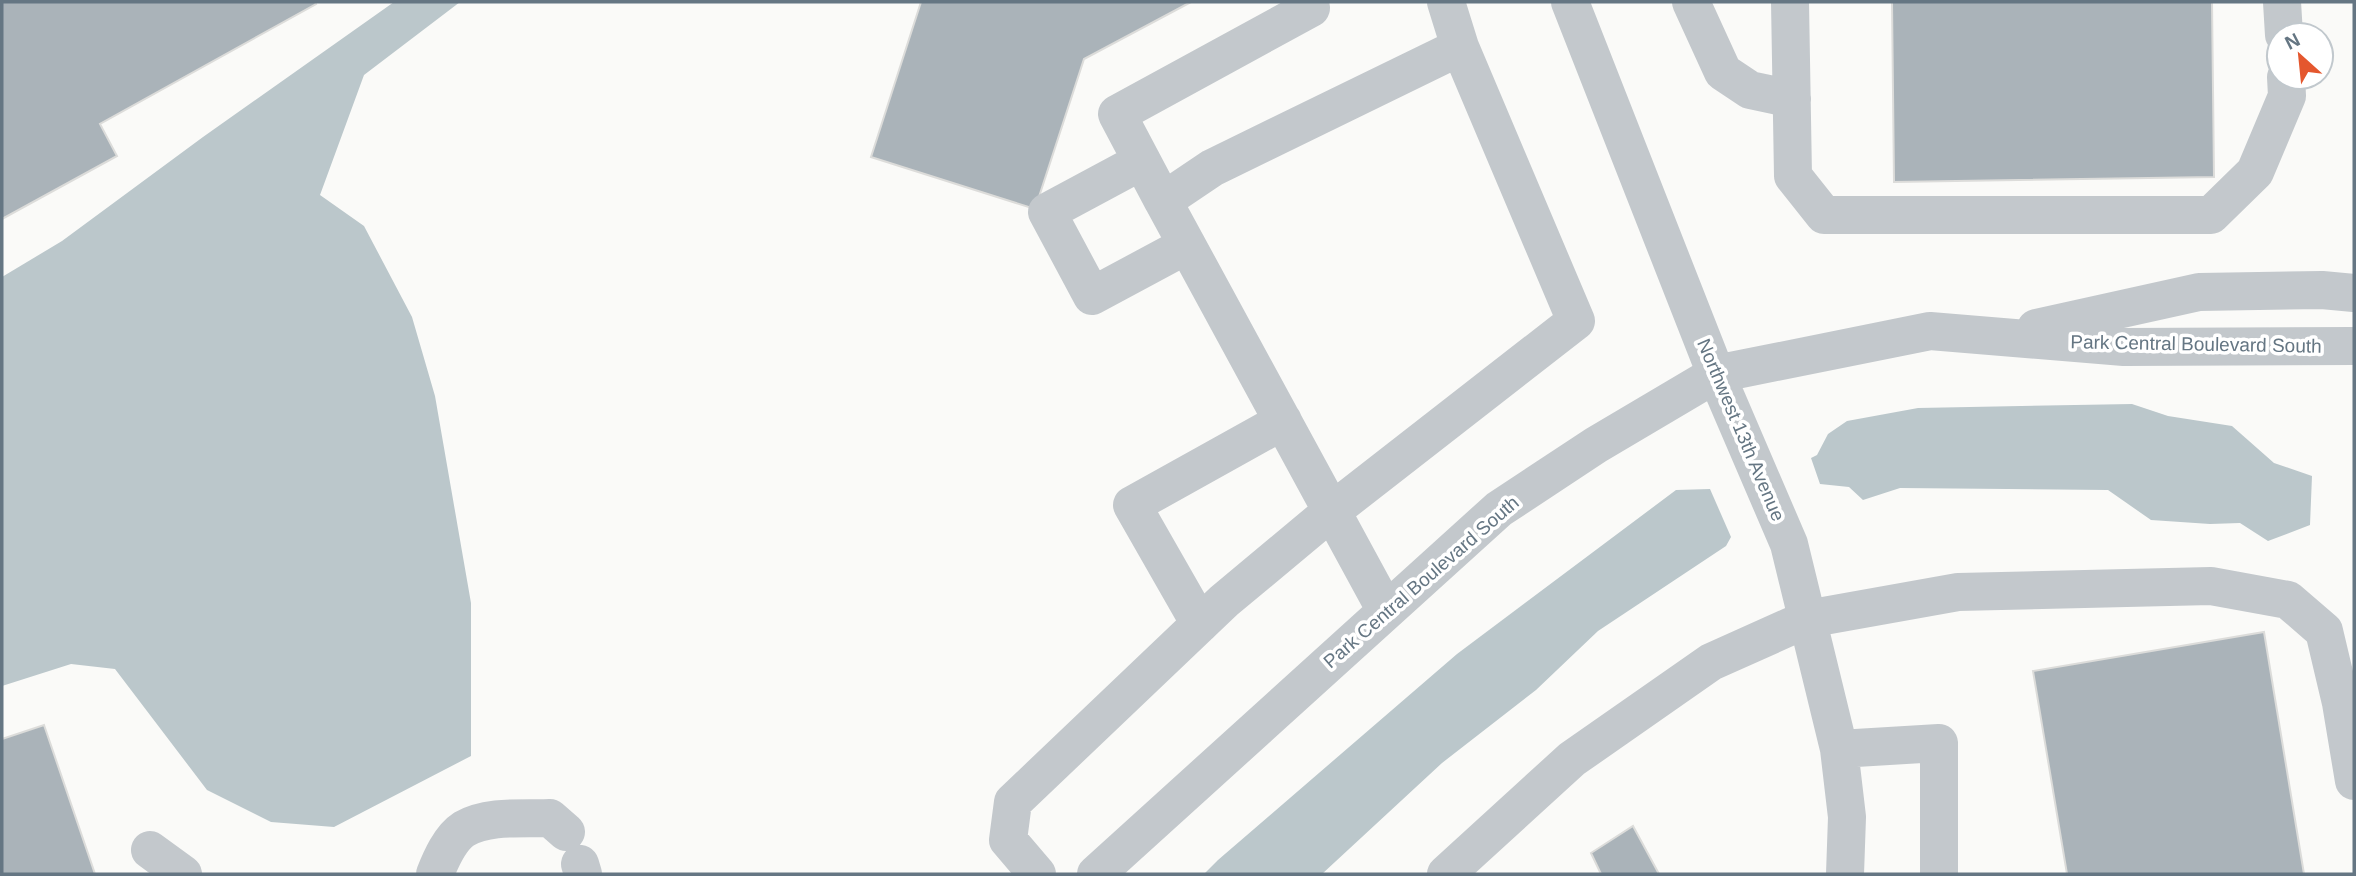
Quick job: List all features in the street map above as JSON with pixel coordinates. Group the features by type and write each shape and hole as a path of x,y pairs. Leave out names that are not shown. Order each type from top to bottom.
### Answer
{"street":[{"path":"1037,874 1008,840 1013,802 1200,624 1332,511 1576,321 1460,47 1446,2"},
{"name":"Northwest 13th Avenue","path":"1570,2 1716,374 1789,544 1839,749 1847,817 1845,874"},
{"path":"1691,2 1723,72 1750,90 1792,99"},
{"path":"1790,2 1793,176 1824,215 2211,215 2255,172 2287,91"},
{"path":"2282,2 2283,21"},
{"path":"1315,4 1117,114 1386,611"},
{"path":"1163,201 1212,168 1460,47"},
{"path":"1142,161 1047,212 1092,296 1187,245"},
{"name":"Park Central Boulevard South","path":"1997,337 2199,292 2322,290 2354,293"},
{"name":"Park Central Boulevard South","path":"1096,874 1499,509 1596,445 1716,374 1930,331 2124,347 2354,346"},
{"path":"1200,624 1132,505 1283,421"},
{"path":"1446,874 1572,759 1711,662 1807,619 1958,592 2211,586 2288,600 2324,631 2341,703 2354,782"},
{"path":"1839,749 1939,743 1939,874"},
{"path":"435,874 443,855 463,830 490,820 550,818 577,857"},
{"path":"150,850 183,874"}],"shaded area":[{"path":"394,2 460,2 364,75 320,195 364,226 412,317 435,396 471,603 471,756 334,827 271,822 207,790 115,669 71,664 2,686 2,277 62,241"},
{"path":"2132,404 2168,416 2232,426 2274,463 2312,476 2310,525 2268,541 2240,523 2151,520 2108,490 1900,488 1863,500 1849,487 1820,484 1811,458 1817,455 1828,434 1847,421 1918,408"},
{"path":"1710,489 1731,537 1726,546 1598,631 1536,690 1442,763 1322,874 1204,874 1457,654 1676,490"}],"building":[{"path":"2,2 316,4 100,124 117,156 2,219"},
{"path":"921,2 1191,2 1084,59 1035,209 871,157"},
{"path":"1892,2 2212,2 2214,177 1894,182"},
{"path":"2264,632 2304,874 2067,874 2033,671"},
{"path":"44,725 95,874 2,874 2,739"},
{"path":"1633,826 1659,874 1601,874 1591,853"}]}
